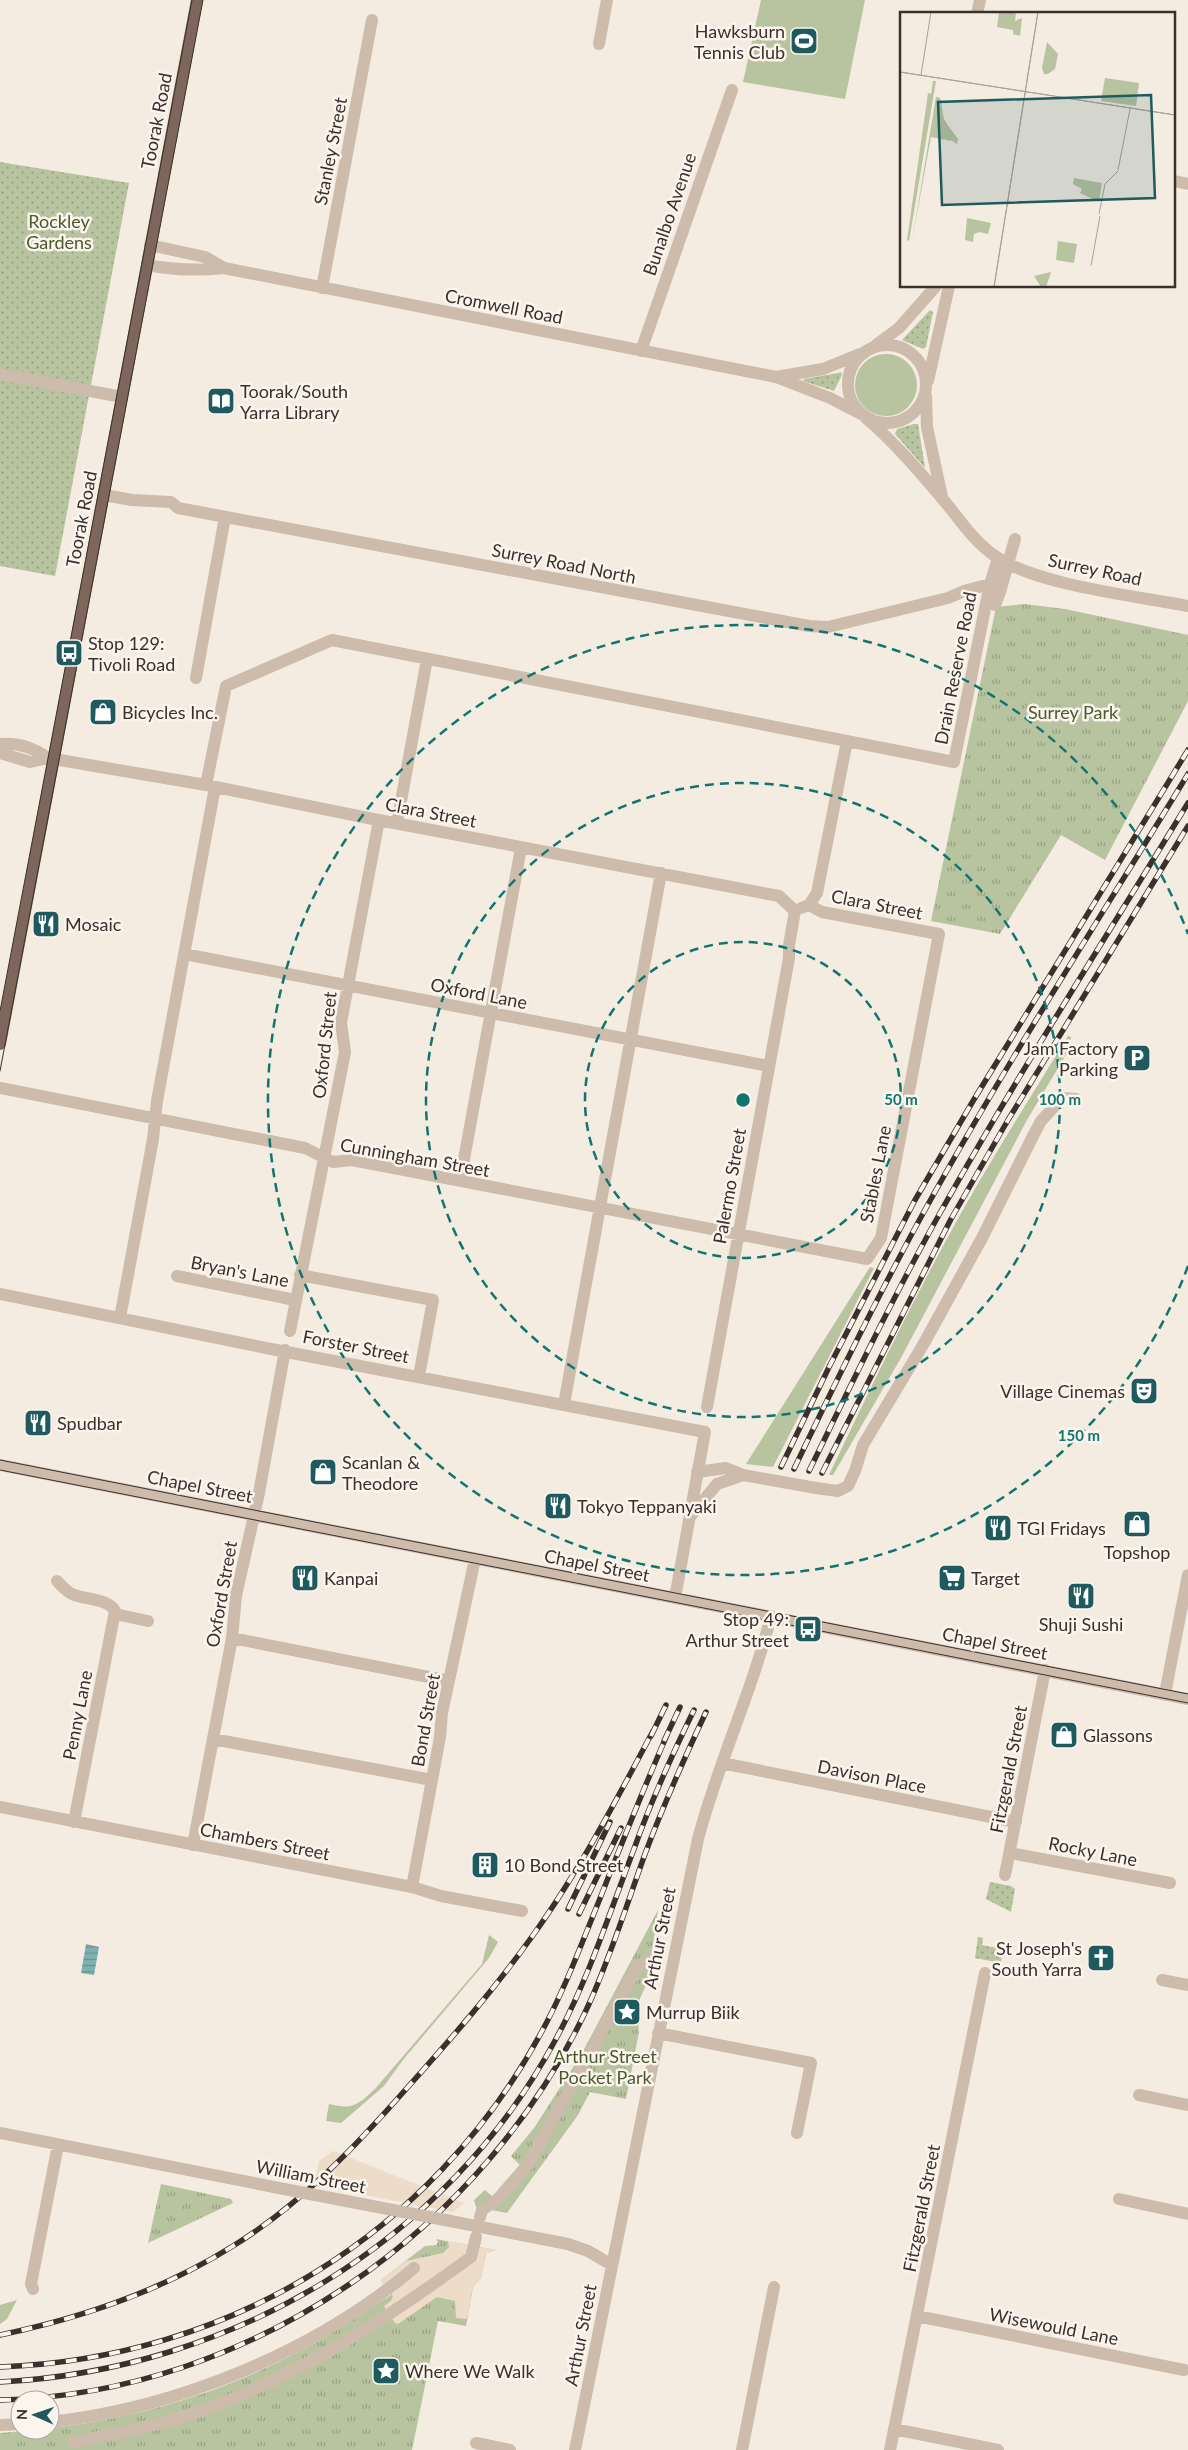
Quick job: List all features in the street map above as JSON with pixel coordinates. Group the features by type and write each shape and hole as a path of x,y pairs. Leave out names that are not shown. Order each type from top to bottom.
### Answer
{"main road":[{"name":"Toorak Road","path":"0,1044 1,1027 51,758 104,495 197,0"}],"street":[{"path":"599,44 607,0"},
{"name":"Stanley Street","path":"322,288 372,20"},
{"name":"Bunalbo Avenue","path":"641,351 732,90"},
{"name":"Cromwell Road","path":"150,245 205,256 224,268"},
{"name":"Cromwell Road","path":"146,265 170,270 202,271 224,268 776,377 830,398 882,424 899,422 920,407 926,388 948,288"},
{"name":"Cromwell Road","path":"864,416 851,401 848,378 854,363 867,350 899,328 934,288"},
{"name":"Cromwell Road","path":"776,377 823,369 867,350 893,345 908,351 920,362 926,388"},
{"path":"0,374 122,397"},
{"path":"926,388 927,427 943,500"},
{"path":"864,416 897,446 968,531 1003,561"},
{"name":"Surrey Road North","path":"104,495 132,500 171,502 178,508 818,627 948,598 964,591 990,584"},
{"path":"196,678 225,517"},
{"path":"990,584 1015,539"},
{"path":"995,605 1003,561"},
{"name":"Surrey Road","path":"1003,561 1072,584 1188,606"},
{"name":"Drain Reserve Road","path":"846,741 954,762 990,584"},
{"path":"120,1318 184,954 226,686 332,640 846,741 815,899 809,905 794,912"},
{"path":"397,823 428,659"},
{"path":"0,744 33,747 51,758"},
{"path":"0,753 30,762 51,758"},
{"name":"Clara Street","path":"51,758 211,786 521,848 779,896 794,912"},
{"name":"Oxford Street","path":"290,1331 345,1052 341,1023 379,820"},
{"path":"460,1181 521,848"},
{"path":"564,1404 661,873"},
{"name":"Clara Street","path":"809,905 822,912 939,934"},
{"name":"Palermo Street","path":"707,1407 789,958 794,912"},
{"name":"Stables Lane","path":"738,1234 867,1259 880,1238 939,934"},
{"name":"Oxford Lane","path":"184,954 768,1066"},
{"name":"Cunningham Street","path":"0,1088 304,1148 333,1162 352,1160 738,1234"},
{"path":"675,1598 697,1472 726,1468 743,1475 834,1491 848,1486 856,1471 863,1445 923,1345 973,1255 1041,1121 1062,1098 1076,1099"},
{"path":"300,1275 433,1300 419,1376"},
{"name":"Bryan's Lane","path":"177,1276 295,1300"},
{"name":"Forster Street","path":"0,1294 271,1349 285,1350 705,1432 697,1472"},
{"name":"Oxford Street","path":"193,1845 232,1638 236,1596 254,1515 285,1350"},
{"name":"Chapel Street","path":"0,1465 1188,1699"},
{"path":"689,1519 717,1484 743,1475"},
{"name":"Bond Street","path":"412,1887 449,1681 475,1559"},
{"path":"1165,1694 1188,1575"},
{"path":"57,1581 66,1591 74,1595 112,1606 115,1609 115,1614 148,1621"},
{"name":"Penny Lane","path":"74,1822 115,1614"},
{"name":"Arthur Street","path":"574,2450 698,1839 722,1763 764,1644 771,1616"},
{"path":"232,1638 449,1681"},
{"name":"Fitzgerald Street","path":"1005,1875 1046,1670"},
{"path":"212,1739 432,1780"},
{"name":"Davison Place","path":"722,1763 1016,1822"},
{"name":"Chambers Street","path":"0,1807 412,1887 440,1896 522,1911"},
{"name":"Rocky Lane","path":"1010,1853 1170,1883"},
{"path":"480,2217 482,2210 498,2199 529,2164 635,1971 643,1961 656,1955"},
{"name":"Fitzgerald Street","path":"890,2450 985,1973"},
{"path":"1162,1980 1188,1985"},
{"path":"658,2033 811,2063 797,2133"},
{"path":"1139,2095 1188,2105"},
{"name":"William Street","path":"0,2133 568,2244 588,2251 612,2265"},
{"path":"33,2289 31,2284 58,2144"},
{"path":"1119,2199 1188,2214"},
{"path":"73,2442 166,2422 208,2408 297,2370 390,2315 472,2257 476,2237"},
{"path":"60,2420 166,2398 257,2364 286,2351 346,2317 396,2284 414,2268"},
{"path":"742,2450 774,2288"},
{"name":"Wisewould Lane","path":"917,2316 1184,2370"},
{"path":"894,2429 998,2450"},
{"path":"476,2443 510,2450"}],"green space":[{"name":"Hawksburn Tennis Club","path":"761,0 865,0 845,99 743,82"},
{"name":"Rockley Gardens","path":"0,162 129,183 55,576 0,566"},
{"path":"930,310 933,312 926,347 923,349 902,340"},
{"path":"886,354 903,359 908,363 912,368 917,385 912,402 908,407 903,411 886,416 869,411 864,407 860,402 855,385 860,368 864,363 869,359"},
{"path":"841,372 842,375 834,391 803,381 804,379"},
{"path":"918,424 925,468 895,434 897,429"},
{"name":"Surrey Park","path":"1024,604 1065,609 1188,635 1188,701 1105,860 1061,835 1000,934 931,921 996,607"},
{"path":"1068,1036 1071,1037 1067,1053 1027,1120 902,1356 833,1475 829,1475 898,1332 942,1248 988,1167"},
{"path":"870,1267 874,1268 773,1467 746,1464"},
{"path":"990,1882 1011,1886 1015,1889 1011,1912 986,1899"},
{"name":"Arthur Street Pocket Park","path":"658,1910 648,1981 637,2005 639,2032 626,2099 590,2092 578,2115 507,2213 476,2207 474,2200 485,2190 493,2197 520,2165 511,2156 534,2128 581,2055"},
{"path":"489,1935 498,1942 489,1958 403,2060 384,2086 341,2123 326,2121 329,2104 337,2106 355,2105 375,2089 482,1964"},
{"path":"978,1937 983,1938 982,1945 1003,1949 1001,1963 975,1958"},
{"path":"161,2184 231,2199 233,2203 148,2243"},
{"path":"436,2239 496,2250 486,2253 481,2278 473,2287 466,2326 438,2321 412,2450 0,2450 0,2433 10,2432 10,2440 60,2440 60,2427 105,2420 174,2403 241,2379 289,2357 348,2323 391,2295 381,2280 425,2246 436,2245 438,2242"},
{"path":"17,2300 7,2319 0,2324 0,2305"}],"shaded area":[{"path":"333,2151 464,2203 453,2212 318,2186 316,2175 319,2161"},
{"path":"448,2241 496,2250 486,2253 481,2278 473,2287 467,2319 456,2318 455,2301 437,2297 398,2324 395,2323 384,2306 391,2301 393,2296 381,2280 406,2261 443,2253 449,2247"}],"water":[{"path":"86,1944 99,1947 94,1975 81,1973"}],"tram line":[{"path":"0,1011 192,0"},
{"path":"0,1071 203,0"},
{"path":"0,1460 1188,1694"},
{"path":"0,1470 1188,1703"}],"railway":[{"path":"781,1467 830,1365 915,1200 973,1101 1188,750"},
{"path":"794,1469 875,1305 957,1153 1188,774"},
{"path":"809,1471 889,1309 940,1213 1031,1058 1188,803"},
{"path":"822,1473 951,1219 1008,1120 1188,826"},
{"path":"651,1736 666,1705"},
{"path":"664,1741 680,1707"},
{"path":"0,2382 86,2372 169,2352 249,2322 324,2282 393,2234 456,2176 511,2110 557,2037 569,2014 608,1920 655,1796 694,1710"},
{"path":"0,2400 93,2390 183,2367 269,2331 350,2284 423,2227 489,2160 544,2085 589,2004 612,1948 659,1818 706,1712"},
{"path":"0,2335 91,2311 120,2301 178,2276 206,2262 258,2230 326,2174 423,2070 517,1958 565,1888 611,1810 653,1731"},
{"path":"0,2367 84,2359 165,2340 243,2311 315,2272 382,2225 443,2169 496,2105 541,2033 572,1968 667,1735"},
{"path":"568,1909 610,1822"},
{"path":"579,1914 621,1828"}],"place":[{"name":"Hawksburn Tennis Club","path":"804,41"},
{"name":"Toorak/South Yarra Library","path":"221,401"},
{"name":"Stop 129: Tivoli Road","path":"69,653"},
{"name":"Bicycles Inc.","path":"103,712"},
{"name":"Mosaic","path":"46,924"},
{"name":"Jam Factory Parking","path":"1137,1058"},
{"name":"Village Cinemas","path":"1144,1391"},
{"name":"Spudbar","path":"38,1423"},
{"name":"Scanlan & Theodore","path":"323,1472"},
{"name":"Tokyo Teppanyaki","path":"558,1506"},
{"name":"Topshop","path":"1137,1524"},
{"name":"TGI Fridays","path":"998,1528"},
{"name":"Kanpai","path":"305,1578"},
{"name":"Target","path":"952,1578"},
{"name":"Shuji Sushi","path":"1081,1596"},
{"name":"Stop 49: Arthur Street","path":"808,1629"},
{"name":"Glassons","path":"1064,1735"},
{"name":"10 Bond Street","path":"485,1865"},
{"name":"St Joseph's South Yarra","path":"1101,1958"},
{"name":"Murrup Biik","path":"627,2012"},
{"name":"Where We Walk","path":"386,2371"}]}
